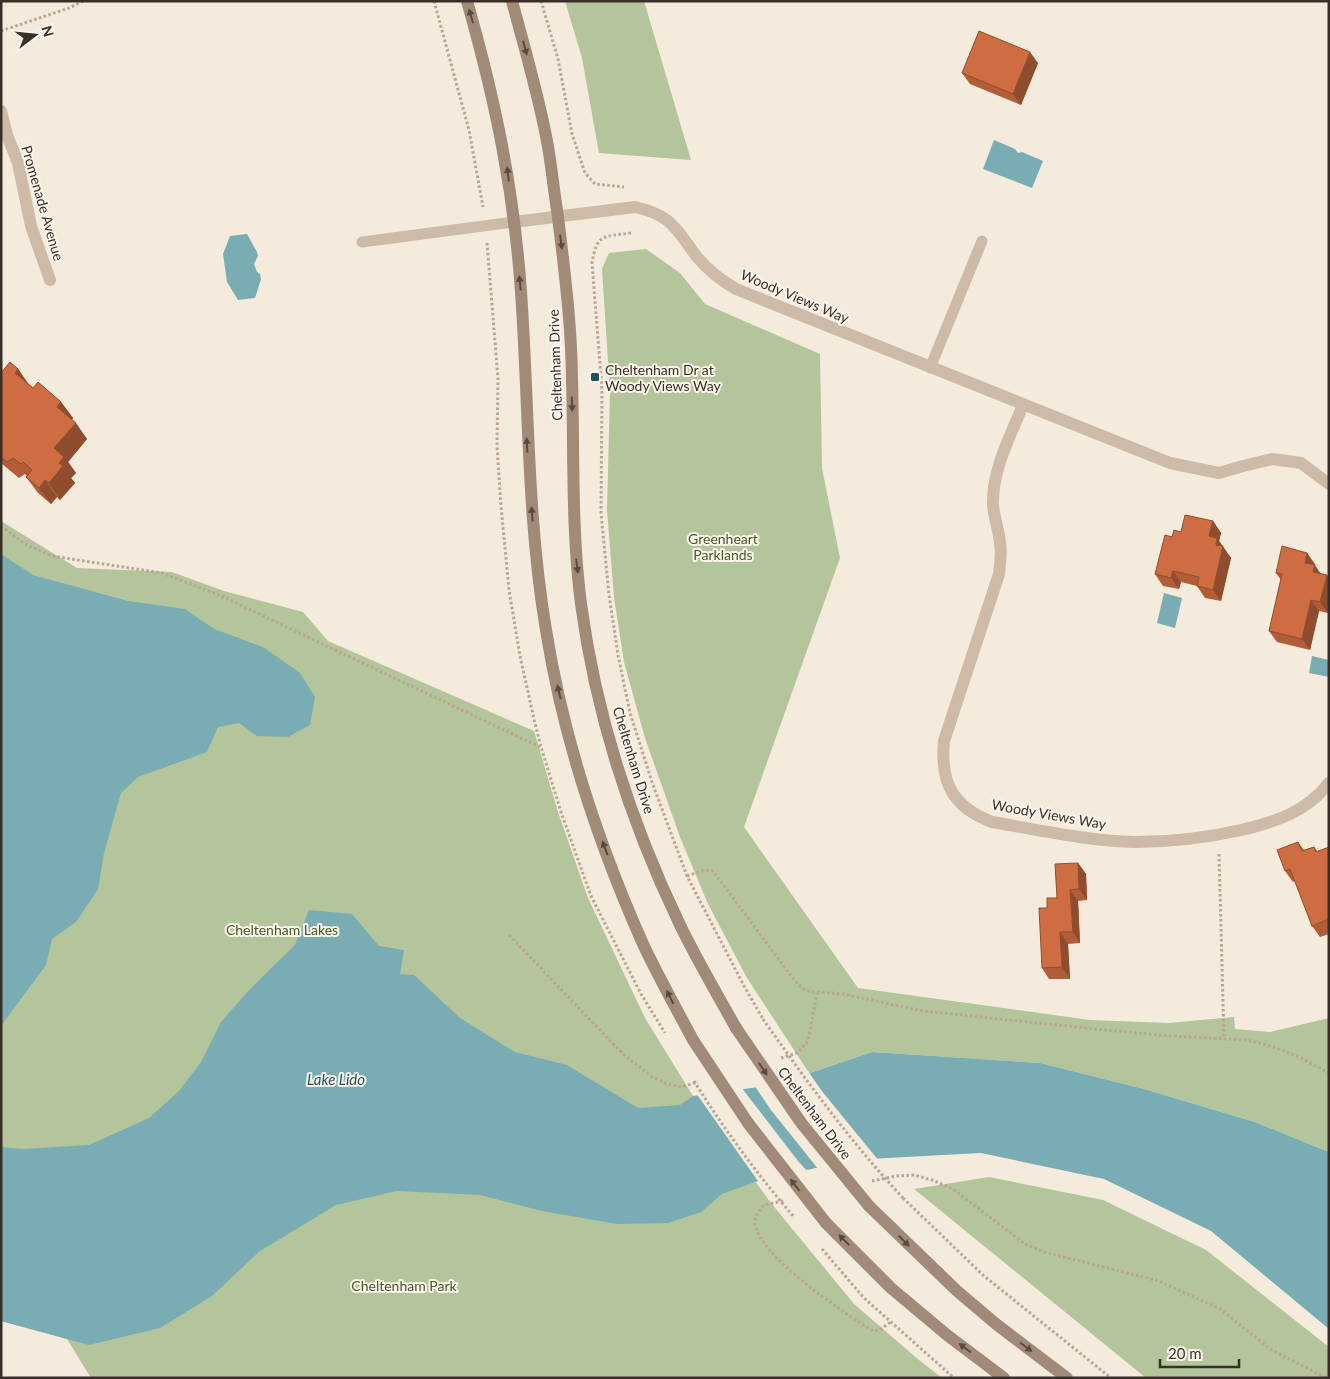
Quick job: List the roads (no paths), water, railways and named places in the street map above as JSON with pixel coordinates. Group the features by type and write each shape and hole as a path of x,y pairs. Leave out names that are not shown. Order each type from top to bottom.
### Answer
{"main road":[{"path":"467,1 500,128 514,222 521,290 533,530 546,631 573,749 594,819 618,884 644,944 692,1040 748,1123 826,1223 892,1288 1004,1378"},
{"name":"Cheltenham Drive","path":"512,1 547,138 567,282 571,350 573,501 576,559 582,607 593,670 610,738 631,806 654,867 702,968 736,1028 802,1124 869,1206 912,1249 996,1324 1067,1378"}],"street":[{"name":"Promenade Avenue","path":"1,111 4,133 18,163 31,226 50,280"},
{"name":"Woody Views Way","path":"514,222 635,207 648,210 665,218 679,230 698,258 722,281 736,289 930,368 1170,463 1220,474 1272,459 1301,463 1329,484"},
{"name":"Woody Views Way","path":"1023,405 1000,464 994,491 993,507 1001,558 999,574 944,741 942,760 945,777 952,791 963,805 976,816 992,822 1100,840 1134,842 1176,841 1218,835 1280,820 1309,804 1329,783"}],"lane":[{"path":"362,242 514,222"},
{"path":"930,368 982,241"}],"water":[{"path":"994,140 1015,149 1018,153 1022,152 1043,161 1032,188 983,169"},
{"path":"247,234 257,252 258,256 254,264 261,279 255,298 238,300 227,282 223,254 230,236"},
{"path":"1,554 33,575 128,601 185,609 214,629 263,647 300,673 315,697 310,725 288,737 257,736 239,723 218,727 207,752 138,777 121,793 104,853 98,889 76,922 52,939 46,965 1,1026"},
{"path":"1164,593 1182,598 1175,628 1157,623"},
{"path":"1312,656 1329,660 1329,677 1309,673"},
{"name":"Lake Lido","path":"309,910 352,914 379,946 404,950 400,974 414,975 460,1018 515,1052 567,1065 638,1108 680,1105 693,1096 774,1085 872,1052 1040,1063 1144,1089 1255,1122 1329,1152 1329,1329 1211,1231 1104,1179 981,1153 850,1160 755,1182 722,1194 701,1212 668,1223 617,1224 542,1211 480,1195 397,1191 336,1205 260,1251 212,1296 160,1328 89,1345 1,1321 1,1147 23,1149 89,1145 149,1118 179,1091 201,1062 221,1022 250,989 295,945"}],"place":[{"name":"Cheltenham Dr at Woody Views Way","path":"595,377"}],"park label":[{"name":"Greenheart Parklands","path":"723,546"},
{"name":"Cheltenham Lakes","path":"282,929"},
{"name":"Cheltenham Park","path":"404,1285"}]}
